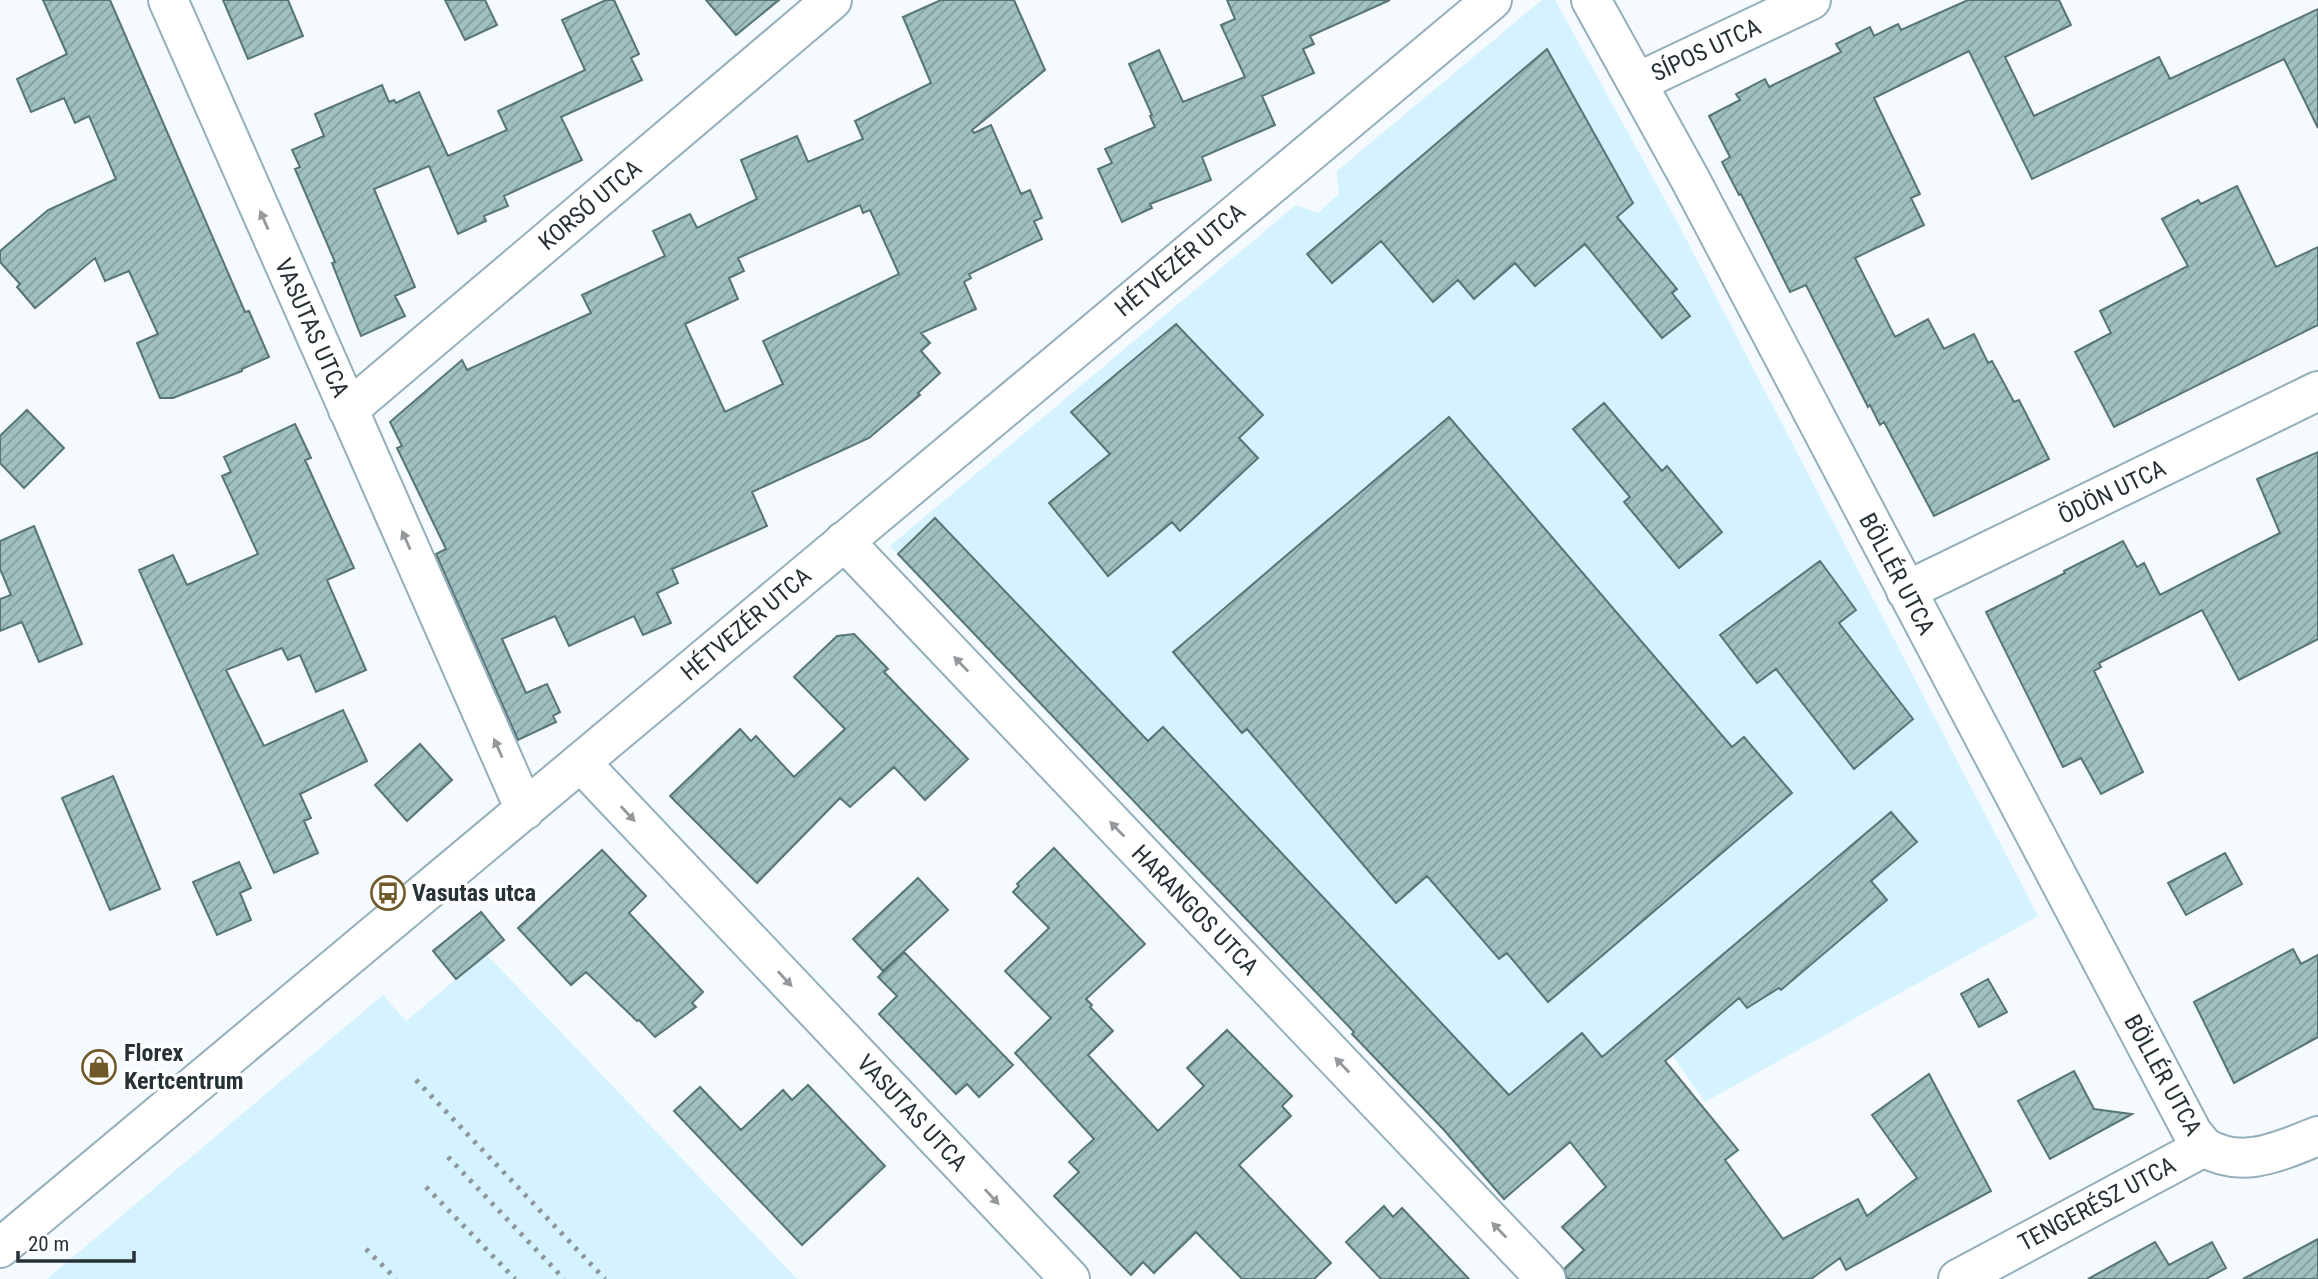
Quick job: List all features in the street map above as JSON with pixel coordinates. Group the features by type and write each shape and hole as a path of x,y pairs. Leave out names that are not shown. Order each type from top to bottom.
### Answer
{"street":[{"name":"VASUTAS UTCA","path":"168,0 525,810"},
{"name":"KORSÓ UTCA","path":"348,410 832,0"},
{"name":"HÉTVEZÉR UTCA","path":"0,1248 582,764 844,541 1492,0"},
{"name":"BÖLLÉR UTCA","path":"1591,0 1638,82 2192,1132 2204,1147"},
{"name":"SÍPOS UTCA","path":"1638,82 1811,0"},
{"name":"ÖDÖN UTCA","path":"1906,592 2318,391"},
{"name":"HARANGOS UTCA","path":"844,541 1546,1279"},
{"name":"VASUTAS UTCA","path":"582,764 1070,1279"},
{"name":"TENGERÉSZ UTCA","path":"1958,1279 2204,1147 2218,1155 2253,1157 2318,1136"}],"shaded area":[{"path":"1542,0 1555,0 1675,218 2038,916 1705,1102 1672,1055 1504,1199 1449,1135 1352,1034 1354,1031 890,546 1296,205 1318,213 1339,194 1337,171"},
{"path":"486,954 797,1279 47,1279 383,995 406,1021"}],"building":[{"path":"43,0 110,0 245,312 249,311 269,357 242,371 173,398 160,398 137,343 158,334 129,271 105,281 95,258 35,308 17,287 20,284 0,262 0,251 48,210 116,179 89,116 75,123 64,98 31,112 17,79 67,54"},
{"path":"223,0 288,0 303,36 248,59"},
{"path":"445,0 485,0 497,25 465,40"},
{"path":"606,0 614,0 639,54 631,58 642,80 561,117 582,160 504,196 508,206 484,216 486,221 458,234 429,166 374,189 415,287 395,296 405,316 361,336 332,263 335,262 295,169 300,167 292,150 324,136 315,114 382,85 389,102 394,100 396,103 419,92 448,156 507,130 498,111 585,70 562,20"},
{"path":"706,0 779,0 736,35"},
{"path":"941,0 1014,0 1045,70 972,130 974,133 991,125 1021,194 1030,190 1042,218 1034,221 1042,239 969,274 971,278 964,282 976,309 921,333 930,343 921,351 940,373 918,393 920,395 869,438 752,492 767,526 672,569 678,583 657,593 671,623 643,635 634,616 569,646 555,616 502,639 526,693 547,684 560,712 553,716 556,722 518,740 436,554 446,549 397,448 402,446 390,422 462,360 467,370 591,313 582,295 665,256 653,231 690,214 697,228 757,199 741,160 797,136 808,162 863,139 855,121 931,83 903,17","holes":["860,205 863,213 870,210 899,274 763,341 783,384 725,412 685,324 738,299 729,278 744,271 738,258"]},
{"path":"1227,0 1390,0 1310,36 1314,44 1303,49 1314,73 1262,96 1275,125 1202,157 1211,180 1150,204 1152,208 1122,222 1098,169 1112,163 1105,149 1155,127 1129,64 1159,50 1183,102 1245,77 1221,25 1235,19"},
{"path":"1968,0 2059,0 2071,25 2005,57 2034,116 2159,57 2170,79 2318,9 2318,128 2284,59 2032,179 1969,51 1874,98 1920,194 1911,198 1924,225 1855,258 1895,337 1928,319 1944,349 1974,334 1988,363 1992,361 2014,402 2019,400 2049,459 1934,516 1884,422 1880,425 1870,405 1868,407 1806,285 1790,292 1722,162 1730,157 1709,116 1740,100 1736,94 1765,79 1769,87 1841,52 1836,44 1870,27 1874,36 1898,24 1901,30"},
{"path":"1547,49 1633,203 1617,217 1677,289 1672,293 1690,316 1662,338 1585,244 1535,286 1515,263 1474,299 1458,280 1433,302 1381,241 1332,283 1307,254"},
{"path":"2237,186 2276,267 2318,247 2318,325 2114,427 2075,352 2111,333 2100,311 2188,266 2162,219 2198,200 2201,204"},
{"path":"1176,324 1263,415 1239,438 1258,458 1180,531 1172,522 1108,576 1049,503 1110,454 1071,412"},
{"path":"1604,403 1662,471 1667,466 1722,532 1679,568 1624,502 1630,497 1573,429"},
{"path":"27,410 64,448 24,488 0,463 0,436"},
{"path":"1449,417 1732,747 1744,737 1792,793 1548,1002 1507,953 1499,959 1427,876 1396,903 1247,729 1242,733 1173,652"},
{"path":"295,424 311,458 305,460 354,568 327,580 366,670 316,692 300,655 288,660 282,648 226,670 264,746 343,710 367,761 300,794 311,818 304,821 318,853 274,873 139,570 173,555 187,585 258,554 222,476 231,472 224,457"},
{"path":"2318,452 2318,639 2239,680 2202,610 2099,663 2101,667 2094,671 2143,772 2101,794 2081,758 2063,767 1986,612 2123,541 2137,567 2144,563 2160,595 2280,533 2257,479"},
{"path":"935,518 1148,741 1163,727 1509,1095 1582,1033 1602,1057 1891,812 1917,842 1871,881 1887,900 1781,990 1779,988 1747,1008 1739,998 1665,1061 1738,1150 1725,1160 1783,1239 1858,1199 1867,1216 1917,1178 1872,1115 1929,1074 1991,1191 1846,1270 1840,1258 1811,1279 1567,1279 1564,1269 1584,1250 1562,1227 1606,1187 1570,1142 1504,1199 1444,1130 1352,1034 1354,1032 898,554"},
{"path":"34,526 82,644 39,662 22,622 0,631 0,599 11,595 0,569 0,541"},
{"path":"1820,561 1856,610 1839,623 1913,719 1854,769 1776,669 1757,683 1720,635"},
{"path":"854,634 888,669 884,672 968,759 925,800 894,767 850,807 840,798 757,883 670,796 740,729 751,741 756,736 794,777 845,729 794,677 837,636"},
{"path":"420,744 452,780 407,821 375,785"},
{"path":"113,776 160,889 110,910 62,798"},
{"path":"1054,848 1145,944 1086,999 1092,1005 1090,1007 1113,1031 1088,1055 1158,1131 1204,1086 1187,1068 1227,1030 1292,1096 1282,1106 1291,1116 1239,1165 1331,1263 1314,1279 1242,1279 1196,1232 1154,1273 1143,1262 1131,1275 1054,1196 1079,1172 1069,1162 1094,1139 1015,1053 1051,1018 1005,971 1049,928 1013,892 1019,886 1017,884"},
{"path":"602,850 646,896 629,913 703,992 692,1003 696,1007 655,1037 586,972 571,985 518,928"},
{"path":"2225,853 2242,884 2186,915 2168,883"},
{"path":"239,862 251,888 240,893 251,920 217,935 193,882"},
{"path":"918,878 948,910 883,971 853,939"},
{"path":"481,912 504,940 456,979 433,951"},
{"path":"2293,949 2301,964 2318,955 2318,1037 2234,1083 2194,1002"},
{"path":"904,952 1013,1065 979,1097 967,1084 956,1094 879,1014 897,996 878,977"},
{"path":"1988,979 2007,1012 1979,1027 1961,994"},
{"path":"2074,1071 2094,1109 2132,1114 2050,1159 2018,1101"},
{"path":"808,1085 885,1166 802,1245 674,1111 700,1087 741,1130 783,1090 792,1100"},
{"path":"1384,1206 1393,1217 1402,1208 1469,1279 1381,1279 1346,1242"},
{"path":"2318,1239 2318,1279 2243,1279"},
{"path":"2155,1242 2169,1265 2212,1242 2226,1268 2206,1279 2088,1279"}],"railway":[{"path":"416,1080 605,1279"},
{"path":"448,1157 564,1279"},
{"path":"426,1187 515,1279"},
{"path":"366,1249 396,1279"}],"place":[{"name":"Vasutas utca","path":"388,893"},
{"name":"Florex Kertcentrum","path":"99,1067"}]}
